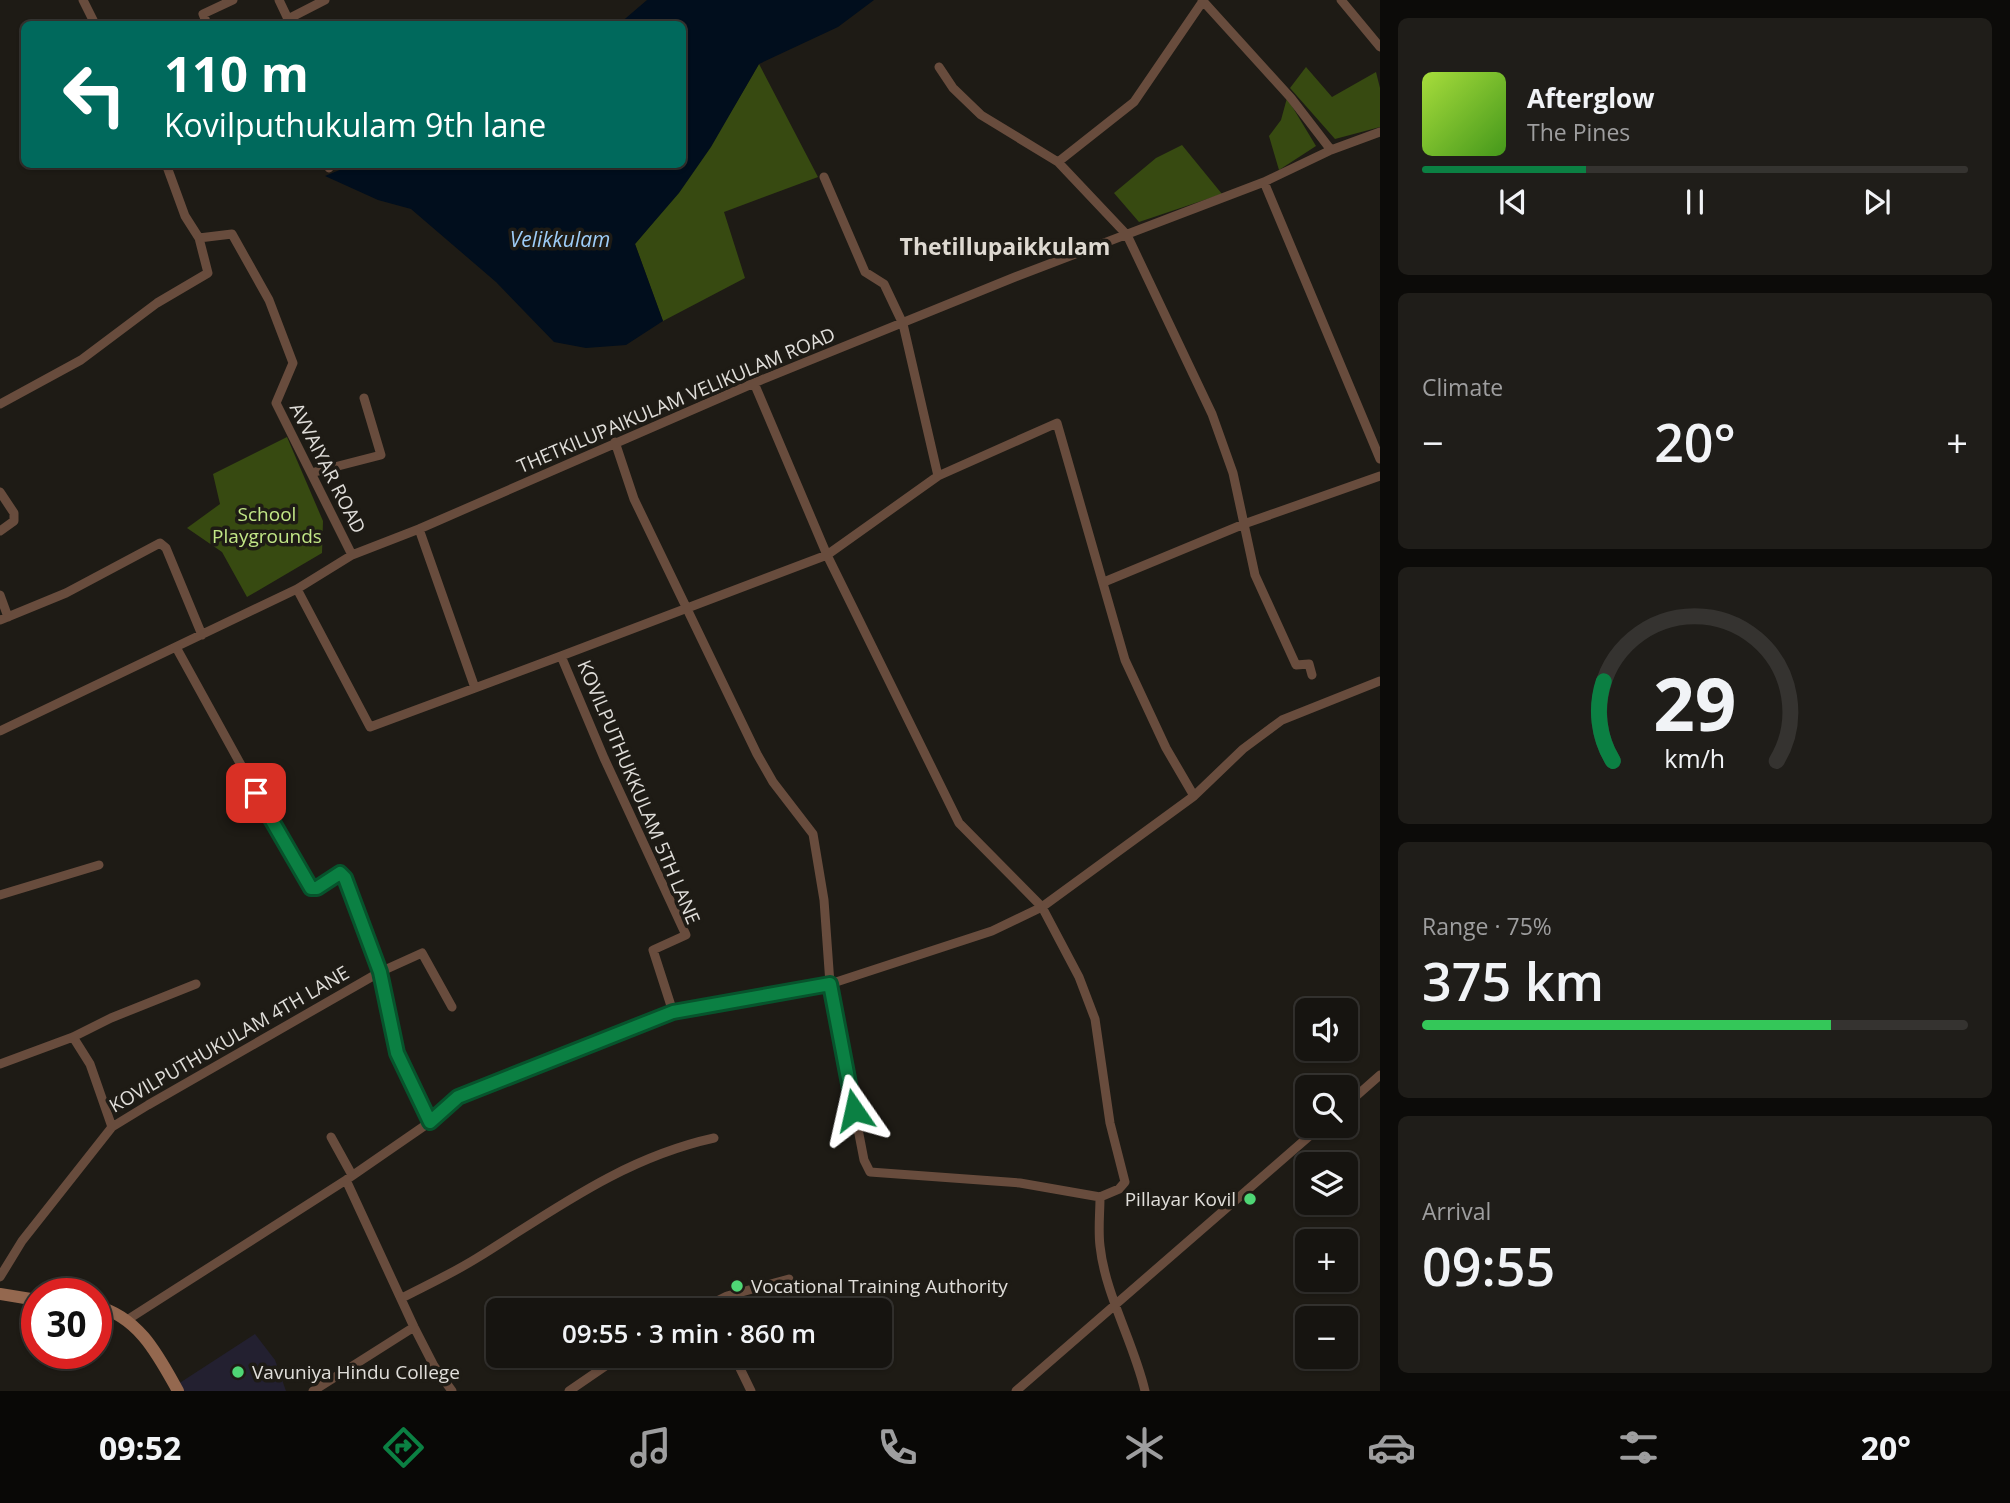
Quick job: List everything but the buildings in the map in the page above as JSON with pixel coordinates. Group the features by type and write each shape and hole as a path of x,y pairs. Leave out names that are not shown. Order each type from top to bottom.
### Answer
{"street":[{"path":"83,0 94,21"},
{"path":"206,21 203,14 233,0"},
{"path":"279,0 288,19 325,0"},
{"path":"1341,0 1380,47"},
{"path":"1058,162 1134,102 1202,1 1291,98 1331,150"},
{"path":"939,67 953,88 981,115 1058,162 1126,235 1212,414 1233,473 1255,575 1296,665 1309,664 1312,674"},
{"name":"THETKILUPAIKULAM VELIKULAM ROAD","path":"0,731 177,649 297,589 352,555 419,529 754,383 1015,276 1264,182 1331,150 1380,132"},
{"path":"0,404 81,360 156,303 208,273 199,239 185,216 167,168"},
{"path":"824,177 865,272 884,284 903,324 939,476"},
{"path":"1264,182 1380,459"},
{"name":"AVVAIYAR ROAD","path":"199,239 232,234 270,300 293,363 276,403 352,555"},
{"path":"615,442 634,499 757,754 772,782 813,834 824,900 830,984 864,1160 870,1172 1020,1183 1100,1197 1119,1189 1125,1182 1110,1123 1095,1018 1059,934 1042,907 959,823 827,555 754,383"},
{"path":"311,473 381,455 364,398"},
{"path":"561,656 827,555 939,476 1057,423 1125,660 1166,748 1194,796"},
{"path":"1104,582 1244,524 1380,476"},
{"path":"0,492 14,513 13,521 0,531"},
{"path":"419,529 475,688"},
{"path":"0,595 4,618 66,593 160,543 166,548 202,635"},
{"name":"KOVILPUTHUKKULAM 5TH LANE","path":"297,589 370,727 561,656 604,758 686,935 653,950 673,1012"},
{"path":"177,649 305,881 311,888 317,888 340,873 345,878 380,972 397,1053 430,1122"},
{"path":"127,1320 349,1177 430,1122 458,1097 673,1012 830,984 992,931 1042,907 1194,796 1243,749 1282,720 1380,681"},
{"path":"0,895 99,864"},
{"name":"KOVILPUTHUKULAM 4TH LANE","path":"0,1277 49,1205 112,1127 380,972 422,953 452,1007"},
{"path":"0,1064 73,1037 111,1018 196,984"},
{"path":"73,1037 90,1064 112,1127"},
{"path":"1358,1094 1380,1075"},
{"path":"331,1136 414,1326 434,1366 452,1391"},
{"path":"402,1298 476,1259 587,1189 671,1147 713,1138"},
{"path":"1016,1391 1307,1138"},
{"path":"1100,1197 1100,1246 1115,1303 1137,1355 1145,1391"},
{"path":"724,1298 789,1279"},
{"path":"0,1294 21,1297"},
{"path":"112,1313 127,1320 147,1339 178,1391"},
{"path":"313,1391 414,1326"},
{"path":"569,1391 603,1368"},
{"path":"740,1368 751,1391"}],"shaded area":[{"name":"Vavuniya Hindu College","path":"255,1334 275,1360 286,1391 181,1391 178,1384"}],"green space":[{"path":"759,64 818,177 724,212 745,278 663,321 635,244 702,157"},
{"path":"1306,67 1332,97 1376,72 1380,88 1380,127 1335,139 1290,88"},
{"path":"1287,98 1316,146 1279,170 1269,136 1281,120"},
{"path":"1182,145 1222,194 1139,222 1114,193 1156,158"},
{"name":"School Playgrounds","path":"287,437 323,521 322,553 247,597 222,552 187,528 220,504 213,474"}],"water":[{"name":"Velikkulam","path":"647,0 874,0 838,27 759,64 711,147 679,193 635,244 663,321 626,345 586,348 554,342 496,282 411,209 378,200 325,176 344,168 686,168 686,21 622,21"}],"place":[{"name":"Pillayar Kovil","path":"1250,1199"},
{"name":"Vocational Training Authority","path":"737,1286"},
{"name":"Vavuniya Hindu College","path":"238,1372"}],"district":[{"name":"Thetillupaikkulam","path":"1005,246"}],"route":[{"path":"256,793 311,888 317,888 340,873 345,878 380,972 397,1053 430,1122 458,1097 634,1025 673,1012 830,984 854,1110"}]}
